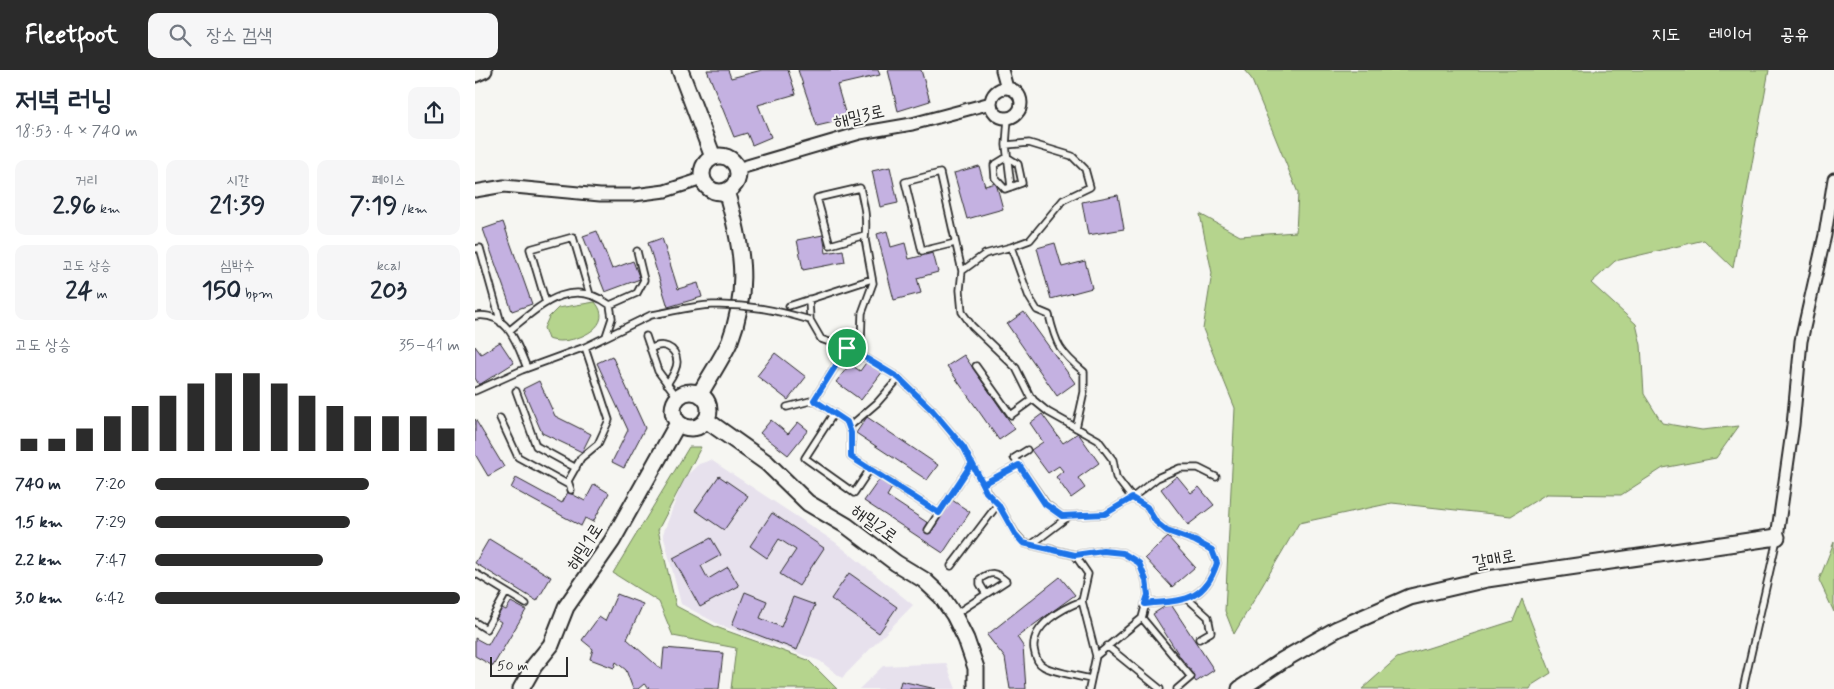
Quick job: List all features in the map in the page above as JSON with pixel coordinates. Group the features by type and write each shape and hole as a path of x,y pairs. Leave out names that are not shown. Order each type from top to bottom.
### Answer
{"street":[{"path":"475,74 484,70"},
{"path":"680,70 713,157"},
{"path":"1002,70 1007,88"},
{"path":"1001,88 1007,88 1019,95 1021,105 1017,113 1008,118 1003,118 994,113 991,103 993,94 1001,88"},
{"name":"해밀3로","path":"737,169 860,133 912,124 991,103"},
{"path":"713,157 725,157 737,169 737,180 731,189 721,193 707,188 702,179 701,174 705,164 713,157"},
{"path":"475,191 504,186 599,195 633,196 665,191 702,179"},
{"path":"1777,537 1793,425 1801,341 1825,235 1834,179"},
{"path":"699,394 729,343 738,315 742,292 743,275 737,227 726,191"},
{"path":"685,393 699,394 706,400 709,406 706,420 700,426 694,428 688,428 678,423 673,412 678,398 685,393"},
{"name":"해밀2로","path":"706,420 767,463 808,503 847,526 896,563 924,580 941,596 954,614 966,639 976,668 976,689"},
{"name":"해밀1로","path":"521,689 534,666 551,645 566,607 612,541 678,423"},
{"name":"갈매로","path":"1240,689 1283,660 1337,629 1410,597 1487,579 1777,537"}],"lane":[{"path":"1008,118 1006,145 1011,188"},
{"path":"961,271 985,254 1030,240 1063,200 1090,187 1085,169 1072,156 1029,143 1006,145"},
{"path":"1007,157 1019,164 1022,183 1005,189 995,178 994,165 1007,157"},
{"path":"955,242 922,252 905,182 940,173 955,242 961,271 962,312 972,326 1016,368 1033,399 1048,412 1098,440 1113,460 1116,477 1132,498 1147,507 1156,522 1167,531 1195,541 1212,550 1217,563 1213,577 1201,592 1188,598 1145,604"},
{"path":"857,353 861,344 862,313 873,284 865,234 867,214 860,188 817,198 830,245 865,234"},
{"path":"545,303 530,249 573,237 590,296"},
{"path":"1011,247 1029,297 1037,310 1049,315 1054,337 1065,356 1084,372 1084,392 1076,428"},
{"path":"475,249 480,248 501,323"},
{"path":"610,305 637,293 645,280 637,251"},
{"path":"789,306 872,279"},
{"path":"510,330 545,303 575,292 599,298 610,305"},
{"path":"809,300 810,320 821,339 847,348 899,378 932,410 964,448 986,492 998,504 1015,534 1023,543 1075,555 1103,551 1123,553 1139,563 1146,580 1148,595 1141,618 1096,656"},
{"path":"606,336 611,318 610,305"},
{"path":"475,391 527,368 585,347 651,315 710,306 743,305 774,309 810,320"},
{"path":"475,316 484,314 513,332 527,368"},
{"path":"646,336 658,371 678,398"},
{"path":"650,349 656,345 663,345 669,346 673,350 677,361 674,373 667,384"},
{"path":"500,418 518,457 570,487 568,481 581,458 598,444 609,420 585,347"},
{"path":"787,408 814,400 847,348"},
{"path":"976,366 1011,415 1033,399"},
{"path":"849,427 877,403 899,378"},
{"path":"516,391 536,446 576,468"},
{"path":"814,400 847,422 851,433 851,457 939,513"},
{"path":"834,413 805,458 854,492 870,469"},
{"path":"1027,450 1014,458 1045,504 1062,516 1105,514 1132,498 1157,478 1180,468 1198,468 1216,477"},
{"path":"928,530 972,463"},
{"path":"983,484 1019,465"},
{"path":"951,566 998,504"},
{"path":"1031,545 1070,516"},
{"path":"1743,689 1777,537"},
{"path":"1075,555 1087,574 1083,601 1096,656 1089,689"},
{"path":"954,614 993,590 1006,581 993,572 988,573 981,579 980,584 986,594"},
{"path":"475,573 526,604"},
{"path":"475,622 486,629 507,593"},
{"path":"1188,598 1208,617 1211,632 1199,639"},
{"path":"1083,601 1066,607 1048,621 1036,633 1033,644 1035,656 1042,666 1091,679"},
{"path":"1141,618 1191,676 1177,689"},
{"path":"1107,646 1160,689"}],"shaded area":[{"path":"711,460 835,542 913,605 842,678 820,661 720,625 681,604 663,534 684,478 699,464"},
{"path":"946,663 956,689 859,689 883,666"}],"green space":[{"path":"1244,70 1769,70 1733,268 1704,240 1615,261 1591,283 1636,324 1641,345 1644,394 1662,423 1702,430 1739,426 1716,458 1663,468 1621,495 1546,494 1511,516 1392,503 1299,523 1234,634 1225,611 1235,408 1203,329 1212,273 1200,214 1240,236 1296,232 1298,193 1251,78"},
{"path":"595,302 600,310 601,318 593,330 585,335 568,340 548,339 544,328 549,317 558,308"},
{"path":"689,447 701,447 658,530 676,606 716,627 808,660 837,689 731,689 736,648 673,636 659,602 613,573"},
{"path":"1834,542 1834,612 1819,580"},
{"path":"1522,599 1551,673 1532,685 1530,689 1362,689 1397,658 1513,621"}],"building":[{"path":"707,70 728,70 731,78 762,70 788,70 796,94 758,105 771,137 752,145 747,133 734,137"},
{"path":"798,70 878,70 880,75 837,85 847,119 817,126"},
{"path":"888,70 921,70 930,101 898,111"},
{"path":"979,166 985,186 996,183 1003,209 967,219 954,173"},
{"path":"890,167 898,203 880,207 872,171"},
{"path":"1118,195 1124,229 1088,235 1082,202"},
{"path":"503,222 532,304 512,311 483,229"},
{"path":"597,231 612,269 633,261 640,279 605,292 583,236"},
{"path":"887,231 891,247 905,243 909,259 933,253 938,272 917,278 921,293 894,300 877,234"},
{"path":"823,235 826,253 843,250 845,262 803,270 797,240"},
{"path":"662,238 678,289 698,283 702,297 668,307 648,243"},
{"path":"1055,243 1062,267 1085,261 1092,288 1051,299 1037,248"},
{"path":"1024,312 1075,383 1057,396 1007,324"},
{"path":"500,342 514,363 479,385 475,378 475,346 481,354"},
{"path":"775,353 806,377 788,400 757,376"},
{"path":"964,355 1015,429 999,440 947,366"},
{"path":"612,356 645,428 624,468 612,462 628,430 597,363"},
{"path":"868,360 883,371 861,400 836,382 850,364 860,371"},
{"path":"539,381 555,416 591,434 582,452 542,433 523,389"},
{"path":"1042,414 1063,443 1078,433 1099,463 1078,478 1085,488 1071,498 1056,477 1063,471 1059,466 1048,473 1031,450 1043,442 1030,423"},
{"path":"867,417 938,465 927,480 856,433"},
{"path":"475,419 504,467 488,476 475,454"},
{"path":"771,420 788,434 798,422 808,430 788,455 760,433"},
{"path":"719,476 748,496 724,530 695,510"},
{"path":"1177,476 1191,493 1199,487 1214,505 1188,525 1161,489"},
{"path":"881,477 893,486 887,496 931,525 949,498 970,512 943,553 864,501"},
{"path":"516,478 562,503 568,492 585,501 594,484 609,493 593,522 585,518 581,526 511,488"},
{"path":"772,513 824,548 799,586 780,574 796,550 779,539 767,558 750,546"},
{"path":"1168,537 1195,567 1172,587 1145,558"},
{"path":"711,538 721,555 701,566 708,579 728,567 739,586 700,607 673,558"},
{"path":"489,539 551,577 537,601 475,563"},
{"path":"849,573 897,607 879,633 831,599"},
{"path":"1060,577 1075,595 1017,637 1023,646 1026,689 1010,689 1005,658 987,635"},
{"path":"745,592 767,601 760,618 781,627 793,597 815,605 797,650 732,625"},
{"path":"617,594 643,604 627,639 662,670 664,648 723,653 719,689 650,689 644,684 638,689 633,689 626,670 616,662 614,668 590,659 593,649 582,640 599,617 605,621"},
{"path":"511,602 526,610 493,666 475,656 475,638 488,645 501,622 495,618 502,608 506,610"},
{"path":"1170,603 1214,670 1196,682 1153,614"},
{"path":"901,681 936,689 899,689"}],"route":[{"path":"847,348 814,400 847,422 851,433 851,457 939,513 972,463 983,484 1019,465 1045,504 1062,516 1105,514 1132,498 1147,507 1156,522 1167,531 1195,541 1212,550 1217,563 1213,577 1201,592 1185,600 1145,604 1148,595 1146,580 1139,563 1123,553 1103,551 1075,555 1023,543 1015,534 998,504 986,492 983,484 964,448 932,410 899,378 847,348"}]}
